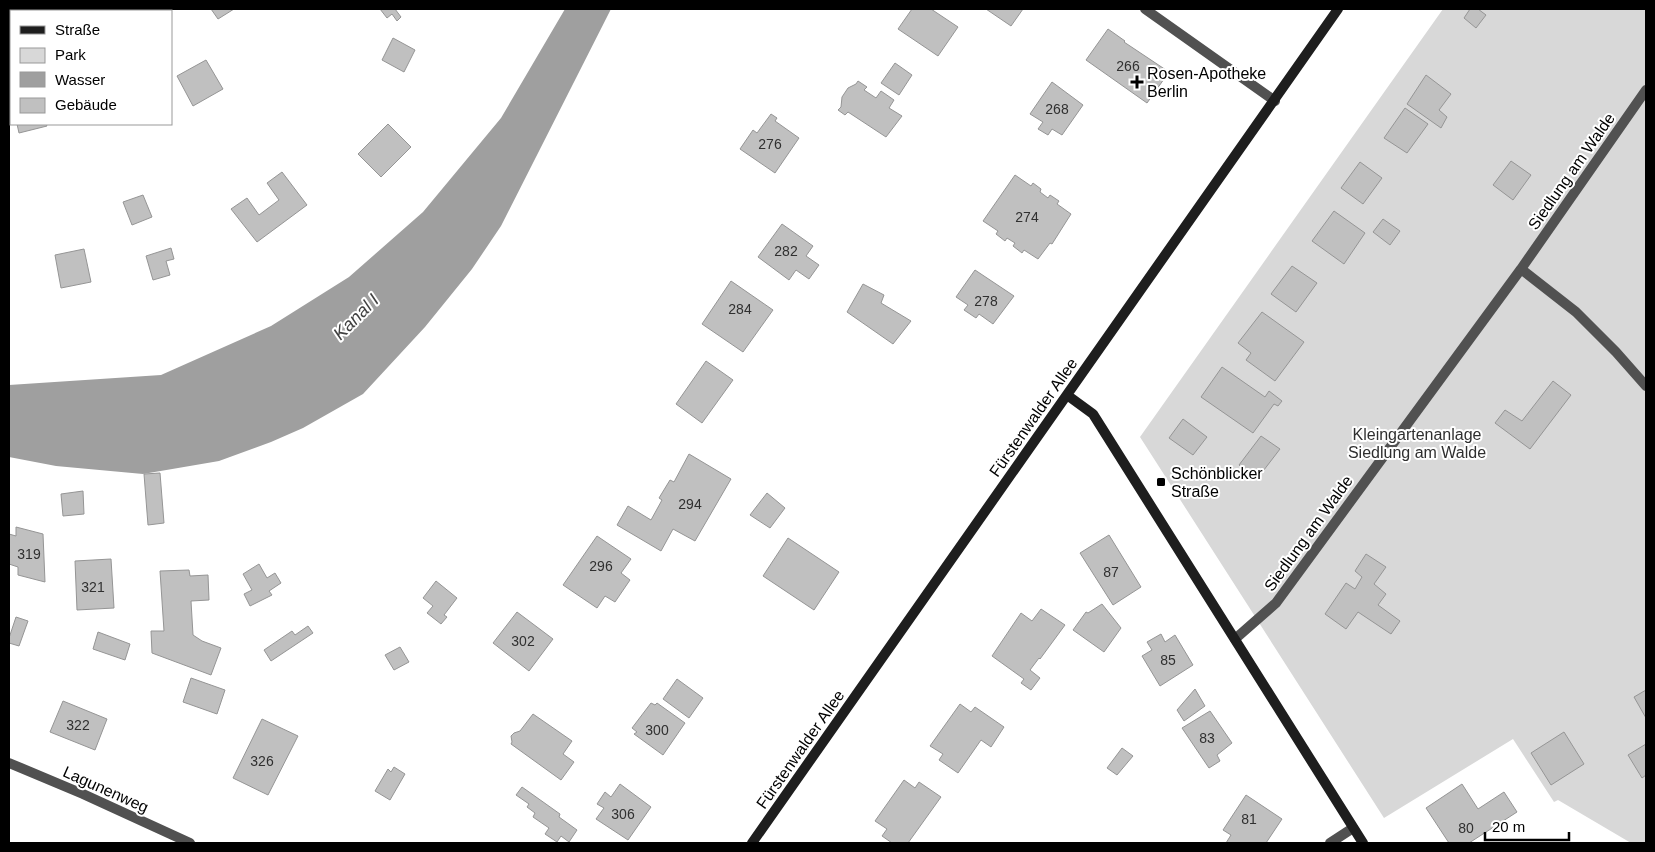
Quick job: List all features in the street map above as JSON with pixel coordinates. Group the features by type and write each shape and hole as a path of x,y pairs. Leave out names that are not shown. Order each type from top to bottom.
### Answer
{"main road":[{"name":"Fürstenwalder Allee","path":"752,843 1338,9"},
{"path":"1067,395 1093,414 1363,843"}],"street":[{"path":"1145,9 1274,101"},
{"name":"Siedlung am Walde","path":"1235,639 1276,603 1521,269 1646,90"},
{"path":"1521,269 1576,312 1616,352 1646,386"},
{"name":"Lagunenweg","path":"9,763 83,794 190,843"},
{"path":"1330,843 1353,828"}],"green space":[{"name":"Kleingartenanlage Siedlung am Walde","path":"1443,9 1646,9 1646,843 1631,843 1558,800 1554,802 1513,739 1384,818 1140,437"}],"water":[{"name":"Kanal I","path":"565,9 611,9 501,226 472,269 425,327 363,394 303,428 219,461 143,474 56,466 9,457 9,385 161,375 271,326 349,277 423,212 501,118"}],"building":[{"path":"211,9 234,9 218,19"},
{"path":"380,9 395,9 401,17 397,21 392,14 387,18"},
{"path":"912,9 931,9 958,27 938,56 898,29"},
{"path":"986,9 1023,9 1011,26"},
{"path":"1470,9 1478,9 1486,15 1476,28 1464,18"},
{"path":"1108,29 1169,72 1147,103 1086,60"},
{"path":"393,38 415,50 404,72 382,60"},
{"path":"206,60 223,89 193,106 177,76"},
{"path":"895,63 912,75 899,95 881,83"},
{"path":"1426,75 1451,94 1439,110 1447,117 1441,128 1407,104"},
{"path":"858,81 867,87 864,90 876,98 881,91 894,100 889,108 902,116 886,137 848,112 845,115 838,110 841,107 842,97 848,88"},
{"path":"1052,82 1083,105 1062,135 1052,129 1048,135 1038,129 1043,122 1030,114"},
{"path":"1405,108 1428,124 1407,153 1384,138"},
{"path":"771,114 777,118 775,121 799,138 775,173 740,149 753,130 757,133"},
{"path":"388,124 411,147 381,177 358,154"},
{"path":"17,125 47,126 19,133"},
{"path":"1511,161 1531,175 1513,200 1493,185"},
{"path":"1360,162 1382,178 1363,204 1341,188"},
{"path":"282,172 307,205 257,242 231,209 247,198 259,215 279,200 267,183"},
{"path":"1015,175 1031,186 1033,183 1048,198 1050,195 1059,201 1057,204 1071,214 1052,244 1050,243 1038,259 1024,250 1022,253 1013,246 1015,243 1007,238 1005,241 996,234 998,231 983,221"},
{"path":"143,195 152,217 132,225 123,202"},
{"path":"1334,211 1365,233 1344,264 1312,241"},
{"path":"1383,219 1400,231 1390,245 1373,232"},
{"path":"782,224 813,246 806,256 819,265 809,279 796,270 789,280 758,257"},
{"path":"171,248 174,259 166,261 170,275 153,280 146,256"},
{"path":"84,249 91,282 61,288 55,255"},
{"path":"1292,266 1317,283 1296,312 1271,294"},
{"path":"975,270 1014,296 993,324 979,314 976,318 964,310 968,305 956,297"},
{"path":"731,281 773,310 743,352 702,324"},
{"path":"863,284 884,295 881,303 911,321 893,344 847,312"},
{"path":"1262,312 1304,342 1275,381 1246,360 1251,353 1238,343"},
{"path":"706,361 733,380 702,423 676,404"},
{"path":"1222,367 1265,397 1269,391 1282,401 1278,406 1274,404 1253,433 1201,397"},
{"path":"1553,381 1571,395 1530,449 1495,423 1505,410 1522,421"},
{"path":"1183,419 1207,437 1193,455 1169,438"},
{"path":"1261,436 1280,449 1257,479 1239,465"},
{"path":"689,454 731,479 695,541 673,529 661,551 617,525 628,506 651,520 662,500 659,498 670,480 674,482"},
{"path":"160,473 164,523 148,525 144,474"},
{"path":"83,491 84,514 63,516 61,494"},
{"path":"767,493 785,508 770,528 750,515"},
{"path":"16,527 43,534 45,582 18,575 18,567 9,564 9,534 16,536"},
{"path":"1109,535 1141,587 1113,605 1080,553"},
{"path":"597,536 631,559 621,573 630,580 615,602 605,596 597,608 563,585"},
{"path":"788,538 839,572 814,610 763,576"},
{"path":"1366,554 1386,567 1374,584 1386,594 1378,605 1400,621 1391,634 1358,612 1346,629 1325,614 1346,583 1355,589 1362,577 1355,571"},
{"path":"111,559 114,608 77,610 75,561"},
{"path":"259,564 267,578 275,573 281,583 269,591 272,595 250,606 244,594 252,590 243,574"},
{"path":"189,570 190,576 208,575 209,600 191,601 193,635 202,641 221,648 211,675 152,653 151,631 164,631 160,571"},
{"path":"436,581 457,598 444,615 447,617 441,624 427,613 433,606 423,598"},
{"path":"1102,604 1121,628 1104,652 1073,630 1086,612 1088,613"},
{"path":"1041,609 1065,625 1030,670 1040,678 1031,690 1021,683 1024,679 992,656 1021,613 1032,621"},
{"path":"517,612 553,639 529,671 493,643"},
{"path":"16,617 28,621 19,646 9,643"},
{"path":"308,626 313,633 271,661 264,650 292,631 295,635"},
{"path":"98,632 130,644 125,660 93,649"},
{"path":"1161,634 1165,642 1175,635 1193,665 1160,686 1142,656 1152,650 1147,642"},
{"path":"400,647 409,662 394,670 385,655"},
{"path":"191,678 225,690 217,714 183,702"},
{"path":"677,679 703,698 689,718 663,699"},
{"path":"1195,689 1205,706 1184,721 1177,710"},
{"path":"1646,690 1646,718 1634,697"},
{"path":"63,701 107,719 95,750 50,732"},
{"path":"651,703 655,705 657,703 685,723 663,755 634,734 637,732 632,728"},
{"path":"960,704 971,712 975,707 1004,727 991,747 981,740 958,773 939,760 943,754 930,746"},
{"path":"1210,711 1232,743 1217,755 1220,761 1209,768 1182,728"},
{"path":"533,714 572,741 563,754 574,762 561,780 511,744 511,736 520,731"},
{"path":"262,719 298,736 268,795 233,778"},
{"path":"1564,732 1584,764 1551,785 1531,753"},
{"path":"1646,744 1646,775 1642,778 1628,755"},
{"path":"1122,748 1133,756 1117,775 1107,768"},
{"path":"394,767 405,774 390,800 375,791 388,769 391,772"},
{"path":"904,780 915,788 919,782 941,797 908,843 892,843 882,836 887,829 875,821"},
{"path":"620,784 651,807 628,840 596,819 604,808 597,804 605,792 611,797"},
{"path":"1462,784 1478,809 1504,792 1517,812 1469,843 1449,843 1426,808"},
{"path":"522,787 560,814 559,817 577,830 569,842 561,836 557,842 545,834 549,828 533,817 535,813 527,807 529,804 516,795"},
{"path":"1246,795 1282,819 1266,843 1226,843 1231,835 1223,830"}],"place":[{"name":"Rosen-Apotheke Berlin","path":"1137,82"},
{"name":"Schönblicker Straße","path":"1161,482"}]}
